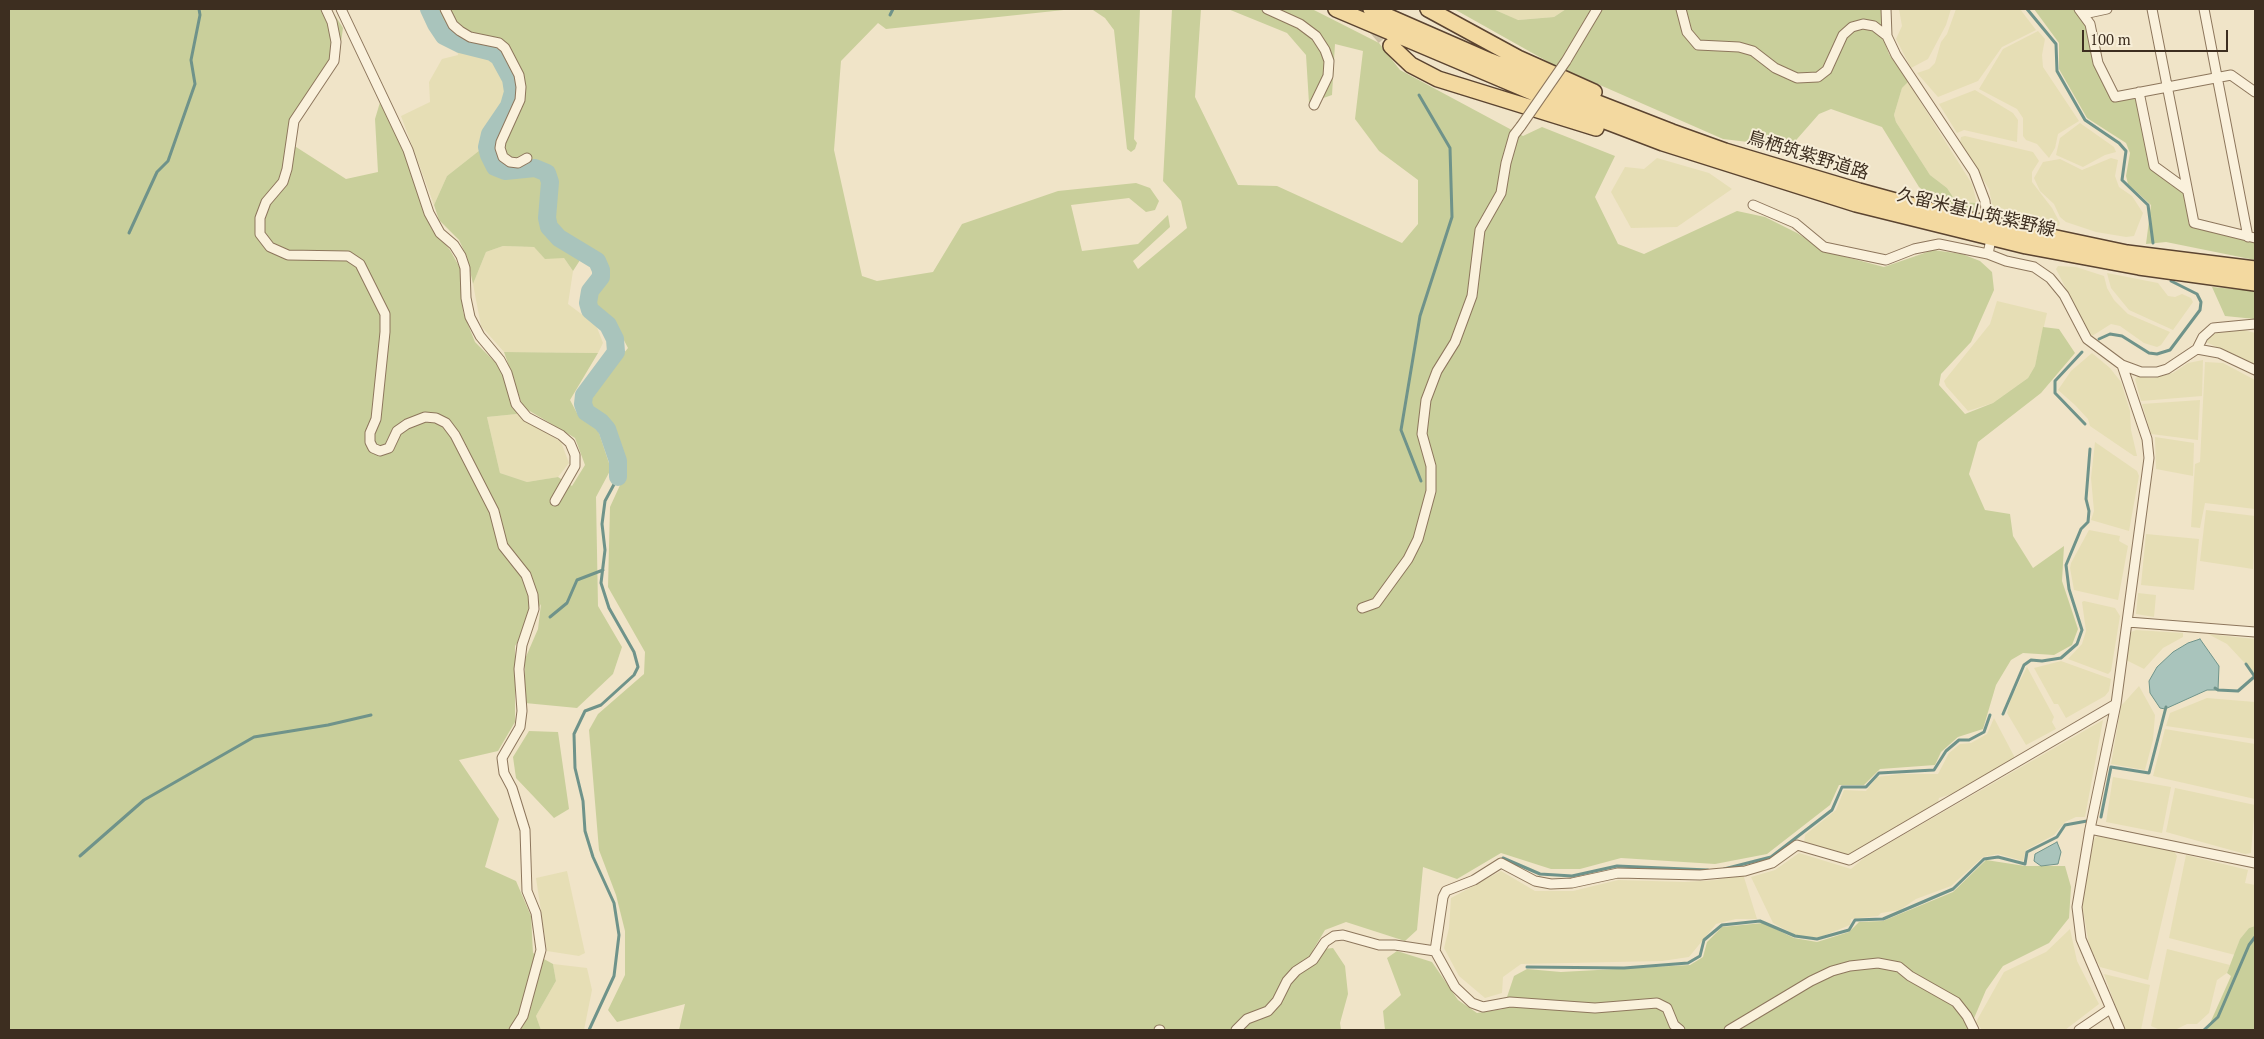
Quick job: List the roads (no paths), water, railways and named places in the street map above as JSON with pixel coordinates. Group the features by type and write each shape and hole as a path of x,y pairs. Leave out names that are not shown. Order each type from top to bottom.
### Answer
{"main road":[{"name":"鳥栖筑紫野道路","path":"1336,9 1558,103 1668,138 1772,165 1944,214 2127,252 2255,269"},
{"name":"鳥栖筑紫野道路","path":"1371,9 1668,138 1694,154"},
{"path":"1428,9 1518,58 1606,98 1668,138"},
{"path":"1391,46 1411,65 1438,80 1600,129 1668,138"},
{"name":"久留米基山筑紫野線","path":"1694,154 1856,204 1947,228 2139,267 2255,282"}],"street":[{"path":"326,9 332,22 336,42 334,61 294,121 287,169 282,182 266,202 260,218 260,234 270,247 288,256 348,256 360,264 385,314 385,332 377,409 370,433 370,442 373,448 380,451 389,448 397,431 407,424 425,418 436,418 446,423 455,434 494,511 503,546 526,575 533,595 534,609 522,645 519,669 522,711 520,727 502,758 504,773 512,788 525,830 527,841 526,882 536,913 541,950 523,1016 514,1030"},
{"path":"341,9 408,150 428,213 440,233 454,245 461,256 465,268 466,298 470,318 480,336 500,360 507,373 516,404 527,417 561,435 570,443 575,455 575,466 555,501"},
{"path":"445,9 452,25 460,31 470,37 499,43 505,48 518,75 521,87 520,100 500,142 500,148 503,157 510,162 518,163 527,158"},
{"path":"1267,9 1300,24 1316,36 1325,50 1329,61 1328,76 1314,105"},
{"path":"1362,608 1376,603 1408,559 1418,539 1431,491 1431,466 1422,434 1426,400 1437,371 1455,342 1472,296 1480,230 1501,192 1506,163 1514,135 1566,60 1597,9"},
{"path":"1682,9 1687,32 1698,46 1739,46 1753,51 1775,68 1797,78 1818,77 1827,70 1843,35 1852,27 1863,24 1874,26 1887,36"},
{"path":"1886,9 1887,36 1905,72 1974,172 1985,201 1988,217"},
{"path":"2081,12 2107,9"},
{"path":"2152,9 2194,223 2251,238 2204,9"},
{"path":"2081,12 2090,24 2098,63 2115,97 2231,75 2255,92"},
{"path":"2139,92 2154,166 2187,190"},
{"path":"1752,204 1794,223 1824,247 1886,260 1914,249 1939,244 1988,254 2006,261 2034,267 2050,278 2064,295 2087,339 2122,365 2141,372 2157,372 2167,369 2198,349 2203,337 2213,328 2255,324"},
{"path":"1988,254 1990,244"},
{"path":"2198,349 2219,353 2255,370"},
{"path":"2120,1030 2081,939 2077,907 2090,829 2116,704 2149,451 2122,365"},
{"path":"2128,622 2255,632"},
{"path":"1680,1030 1674,1025 1667,1008 1657,1002 1595,1008 1510,1002 1483,1007 1472,1003 1455,987 1435,951 1443,897 1446,891 1474,880 1501,864 1535,881 1552,884 1572,883 1618,873 1700,876 1745,871 1772,863 1797,845 1849,860 2116,704"},
{"path":"2090,829 2255,861"},
{"path":"1236,1030 1247,1019 1268,1011 1277,1002 1287,981 1296,971 1313,960 1325,942 1334,936 1343,935 1379,945 1395,944 1435,951"},
{"path":"1729,1030 1811,981 1832,971 1878,963 1899,967 1910,976 1956,1002 1967,1016 1974,1030"},
{"path":"2078,1030 2110,1009"}],"water":[{"path":"2200,639 2219,666 2218,690 2207,690 2165,709 2160,708 2150,693 2149,681 2157,667 2173,652 2188,643"},
{"path":"2057,842 2061,852 2058,864 2041,866 2034,861 2035,854"}],"waterway":[{"path":"129,233 157,172 168,161 195,84 191,60 200,15 199,9"},
{"path":"429,9 444,36 460,44 492,52 499,57 511,79 513,92 509,106 490,134 487,147 489,155 495,167 505,171 535,168 547,173 550,182 547,218 549,227 559,238 597,261 601,270 601,277 590,291 588,303 590,310 608,325 615,339 616,352 584,395 583,404 586,412 601,422 607,429 618,461 618,477"},
{"path":"890,15 893,9"},
{"path":"2027,9 2056,44 2057,71 2085,120 2119,143 2126,151 2122,180 2148,205 2153,243"},
{"path":"1419,95 1450,148 1452,217 1420,316 1401,430 1421,481"},
{"path":"2099,339 2110,334 2122,336 2149,353 2157,354 2170,350 2200,310 2201,302 2197,294 2171,281"},
{"path":"2082,352 2055,381 2055,393 2085,424"},
{"path":"2003,714 2024,665 2031,660 2042,661 2061,658 2077,644 2082,630 2069,589 2066,565 2081,529 2088,522 2089,511 2086,499 2090,449"},
{"path":"589,1030 614,976 619,935 614,903 593,857 585,831 583,801 575,768 574,734 585,711 601,705 634,675 638,667 634,652 609,608 601,583 605,550 602,524 605,501 618,477"},
{"path":"550,617 567,603 577,580 603,570"},
{"path":"2246,664 2255,677"},
{"path":"2215,688 2218,690 2238,691 2254,677"},
{"path":"2101,817 2111,767 2149,773 2166,707"},
{"path":"80,856 144,800 254,737 328,725 371,715"},
{"path":"1724,869 1771,857 1832,810 1842,787 1866,787 1879,773 1934,770 1946,751 1959,740 1969,740 1984,732 1990,715"},
{"path":"1527,967 1624,968 1688,963 1700,956 1704,940 1722,925 1760,921 1795,936 1817,939 1849,930 1855,920 1883,919 1953,889 1984,859 1998,857 2025,864 2027,852 2057,837 2065,825 2087,821"},
{"path":"1503,858 1540,874 1572,876 1617,866 1708,870"},
{"path":"2204,1030 2218,1017 2249,945 2255,937"}],"tunnel":[{"path":"1360,9 1391,46"}]}
